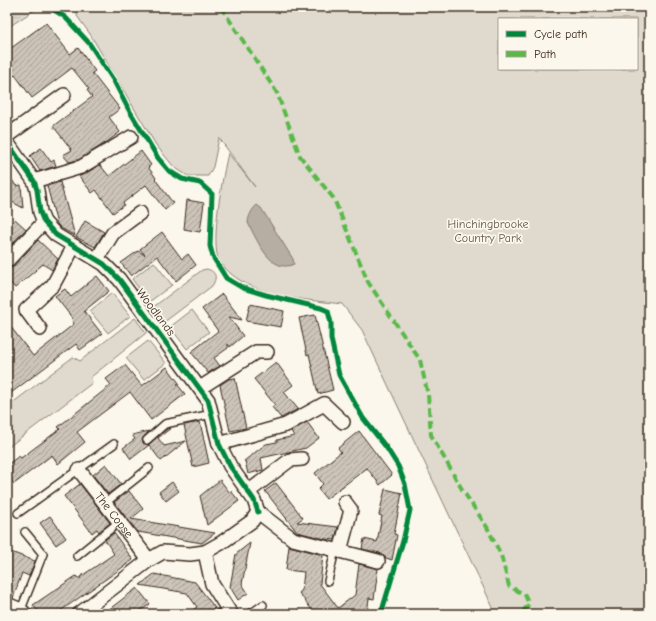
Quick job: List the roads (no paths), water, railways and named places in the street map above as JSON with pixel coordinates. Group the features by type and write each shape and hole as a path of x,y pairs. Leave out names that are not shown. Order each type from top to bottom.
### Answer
{"street":[{"name":"Woodlands","path":"64,95 8,144 34,181 37,190 40,212 44,222 56,235 97,259 119,279 200,388 208,400 219,444 230,466 254,500 258,512"},
{"path":"34,181 81,167 131,137"},
{"path":"97,259 113,233 140,213"},
{"path":"7,261 44,222"},
{"path":"40,329 26,310 53,285 74,246"},
{"path":"200,388 256,352 267,352"},
{"path":"219,444 286,425 324,404 343,422"},
{"path":"248,492 290,460 302,459"},
{"name":"The Copse","path":"79,470 149,560"},
{"path":"338,551 351,510 346,502"},
{"path":"79,614 149,560 163,552 190,554 205,552 221,543 252,521 258,512 293,539 378,561"},
{"path":"205,552 212,584 226,612"},
{"path":"7,604 22,613"}],"lane":[{"path":"147,440 166,424 212,414"},
{"path":"18,513 114,444"},
{"path":"105,503 149,468"},
{"path":"76,556 119,522"},
{"path":"22,613 43,554 26,532"},
{"path":"328,581 338,551"},
{"path":"250,614 263,605"}],"park label":[{"name":"Hinchingbrooke Country Park","path":"488,231"}]}
